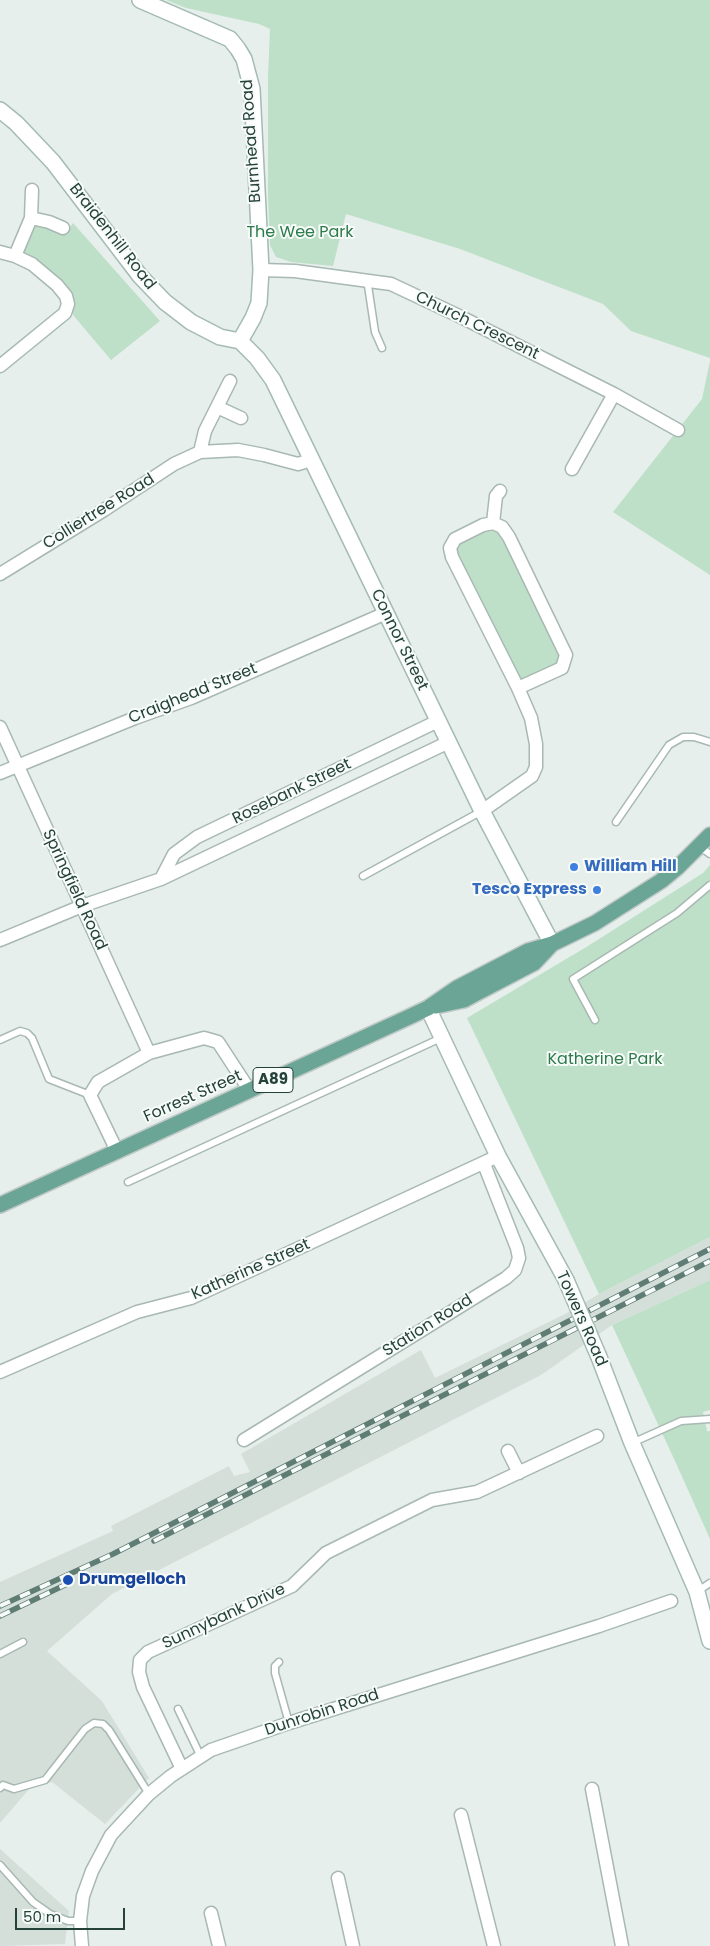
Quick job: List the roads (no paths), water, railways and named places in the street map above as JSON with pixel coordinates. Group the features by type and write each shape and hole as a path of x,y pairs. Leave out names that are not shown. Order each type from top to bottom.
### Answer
{"main road":[{"name":"Burnhead Road","path":"140,0 230,39 244,59 252,89 261,270 259,303 240,341"},
{"name":"Braidenhill Road","path":"0,110 16,123 54,162 140,276 165,302 191,322 220,337 240,341"},
{"name":"Connor Street","path":"240,341 257,358 273,380 482,811 552,944"},
{"name":"Forrest Street","path":"0,1205 428,1008 464,1000 476,994 534,963 552,944 595,923 661,881 704,850 710,835"},
{"name":"Towers Road","path":"428,1008 498,1156 566,1280 599,1357 632,1444 697,1592 710,1641"}],"street":[{"path":"15,256 31,218 32,190"},
{"path":"31,218 49,222 63,228"},
{"path":"0,252 15,256 32,264 57,285 66,296 68,304 65,313 0,366"},
{"name":"Church Crescent","path":"261,270 296,271 367,279 391,284 614,394 678,430"},
{"path":"200,452 205,431 230,381"},
{"path":"572,468 614,394"},
{"path":"217,407 241,418"},
{"name":"Colliertree Road","path":"0,574 174,464 200,452 238,450 298,464 311,460"},
{"path":"493,524 496,496 500,491"},
{"path":"482,811 532,776 536,767 536,744 531,718 518,688 452,557 450,548 455,539 483,525 493,524 502,527 509,537 566,654 562,668 518,688"},
{"name":"Craighead Street","path":"0,773 135,718 191,698 386,613"},
{"name":"Rosebank Street","path":"162,879 174,854 197,838 438,721"},
{"name":"Springfield Road","path":"0,728 149,1053"},
{"name":"Rosebank Street","path":"0,940 82,906 162,879 449,742"},
{"path":"117,1152 90,1095 98,1082 149,1053 204,1038 218,1042 250,1091"},
{"name":"Katherine Street","path":"0,1372 137,1312 191,1298 498,1156"},
{"name":"Station Road","path":"244,1440 506,1278 515,1270 519,1258 517,1248 484,1164"},
{"name":"Sunnybank Drive","path":"182,1769 144,1687 139,1672 140,1660 148,1652 292,1586 326,1553 432,1500 478,1492 597,1436"},
{"path":"508,1451 519,1473"},
{"name":"Dunrobin Road","path":"82,1946 80,1921 83,1896 92,1871 111,1835 149,1794 211,1750 289,1723 599,1626 671,1601"},
{"path":"592,1789 622,1946"},
{"path":"461,1815 494,1946"},
{"path":"338,1878 352,1946"},
{"path":"211,1913 219,1946"}],"lane":[{"path":"367,279 375,332 382,348"},
{"path":"616,822 669,745 683,737 694,737 710,742"},
{"path":"363,876 482,811"},
{"path":"595,1020 573,979 677,913 710,885"},
{"path":"0,1040 20,1031 27,1033 32,1038 48,1079 90,1095"},
{"path":"128,1182 442,1037"},
{"path":"632,1444 681,1421 710,1420"},
{"path":"697,1592 710,1583"},
{"path":"0,1654 22,1642"},
{"path":"279,1662 275,1666 275,1673 289,1723"},
{"path":"178,1709 201,1757"},
{"path":"0,1788 3,1785 14,1790 44,1780 85,1729 94,1723 103,1724 109,1730 149,1794"},
{"path":"0,1865 33,1902 50,1914 68,1921 80,1921"}],"railway":[{"path":"0,1606 113,1554 710,1249"},
{"path":"154,1541 710,1261"},
{"path":"0,1616 67,1584"}],"place":[{"name":"William Hill","path":"574,867"},
{"name":"Tesco Express","path":"597,890"},
{"name":"Drumgelloch","path":"68,1580"}],"park label":[{"name":"The Wee Park","path":"300,233"},
{"name":"Katherine Park","path":"605,1060"}]}
